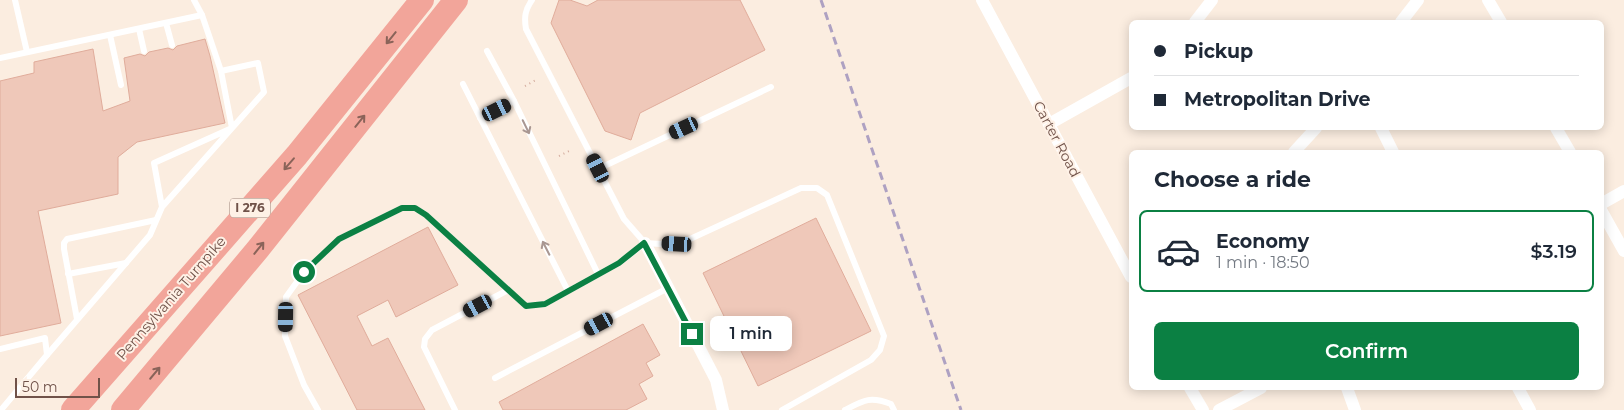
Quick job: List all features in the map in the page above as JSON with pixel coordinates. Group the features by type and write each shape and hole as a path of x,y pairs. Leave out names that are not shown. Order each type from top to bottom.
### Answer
{"highway":[{"name":"Pennsylvania Turnpike","path":"73,410 296,155 422,0"},
{"name":"I 276","path":"123,410 258,249 456,0"}],"street":[{"name":"Carter Road","path":"982,0 1129,273"},
{"path":"1197,20 1212,0"},
{"path":"1403,20 1418,0"},
{"path":"1488,0 1500,20"},
{"path":"1049,124 1129,79"},
{"path":"1296,150 1314,130"},
{"path":"1382,130 1392,150"},
{"path":"1557,130 1569,150"},
{"path":"1604,202 1624,192"},
{"path":"1604,215 1624,251"},
{"path":"644,243 716,380 723,410"},
{"path":"1191,390 1203,410"},
{"path":"1219,410 1257,390"},
{"path":"1348,390 1354,410"},
{"path":"1519,390 1530,410"}],"lane":[{"path":"15,0 27,52"},
{"path":"194,0 202,15 221,71 232,128"},
{"path":"532,0 527,6 524,18 526,29 624,219 644,243"},
{"path":"0,58 202,15"},
{"path":"166,23 172,44"},
{"path":"139,29 144,51"},
{"path":"110,35 121,84"},
{"path":"488,51 598,274"},
{"path":"1,410 150,234 162,207 264,92 258,63 221,71"},
{"path":"463,84 568,291"},
{"path":"598,168 771,87"},
{"path":"480,118 514,102"},
{"path":"162,207 154,163 232,128"},
{"path":"318,410 304,385 285,336 286,297 304,272 339,239 402,208 415,208 426,215 526,306 545,304 619,263 644,243 677,244 802,188 817,188 827,195 884,336 880,350 871,360 782,410"},
{"path":"77,319 64,249 64,243 67,239 156,220"},
{"path":"68,274 126,262"},
{"path":"495,378 668,288"},
{"path":"455,410 424,347 425,339 432,330 508,290"},
{"path":"0,349 45,338 47,355"},
{"path":"844,410 864,400 878,399 891,404 894,410"}],"path":[{"path":"524,86 536,80"},
{"path":"559,156 571,150"}],"building":[{"path":"559,0 570,0 587,6 598,0 740,0 765,50 640,113 631,140 605,131 551,23"},
{"path":"205,39 225,123 137,142 118,157 118,194 38,211 61,323 0,336 0,81 34,73 34,62 93,49 103,111 130,101 124,58 140,54 145,56 149,52 168,48 173,50 177,46"},
{"path":"816,218 871,331 758,386 703,273"},
{"path":"428,227 458,285 396,317 388,300 357,316 372,346 388,338 425,410 357,410 298,295"},
{"path":"643,324 660,355 646,363 653,376 639,384 647,399 626,410 503,410 499,402"}],"railway":[{"path":"821,0 961,410"}],"route":[{"path":"304,272 339,239 402,208 415,208 426,215 526,306 545,304 619,263 644,243 692,334"}]}
